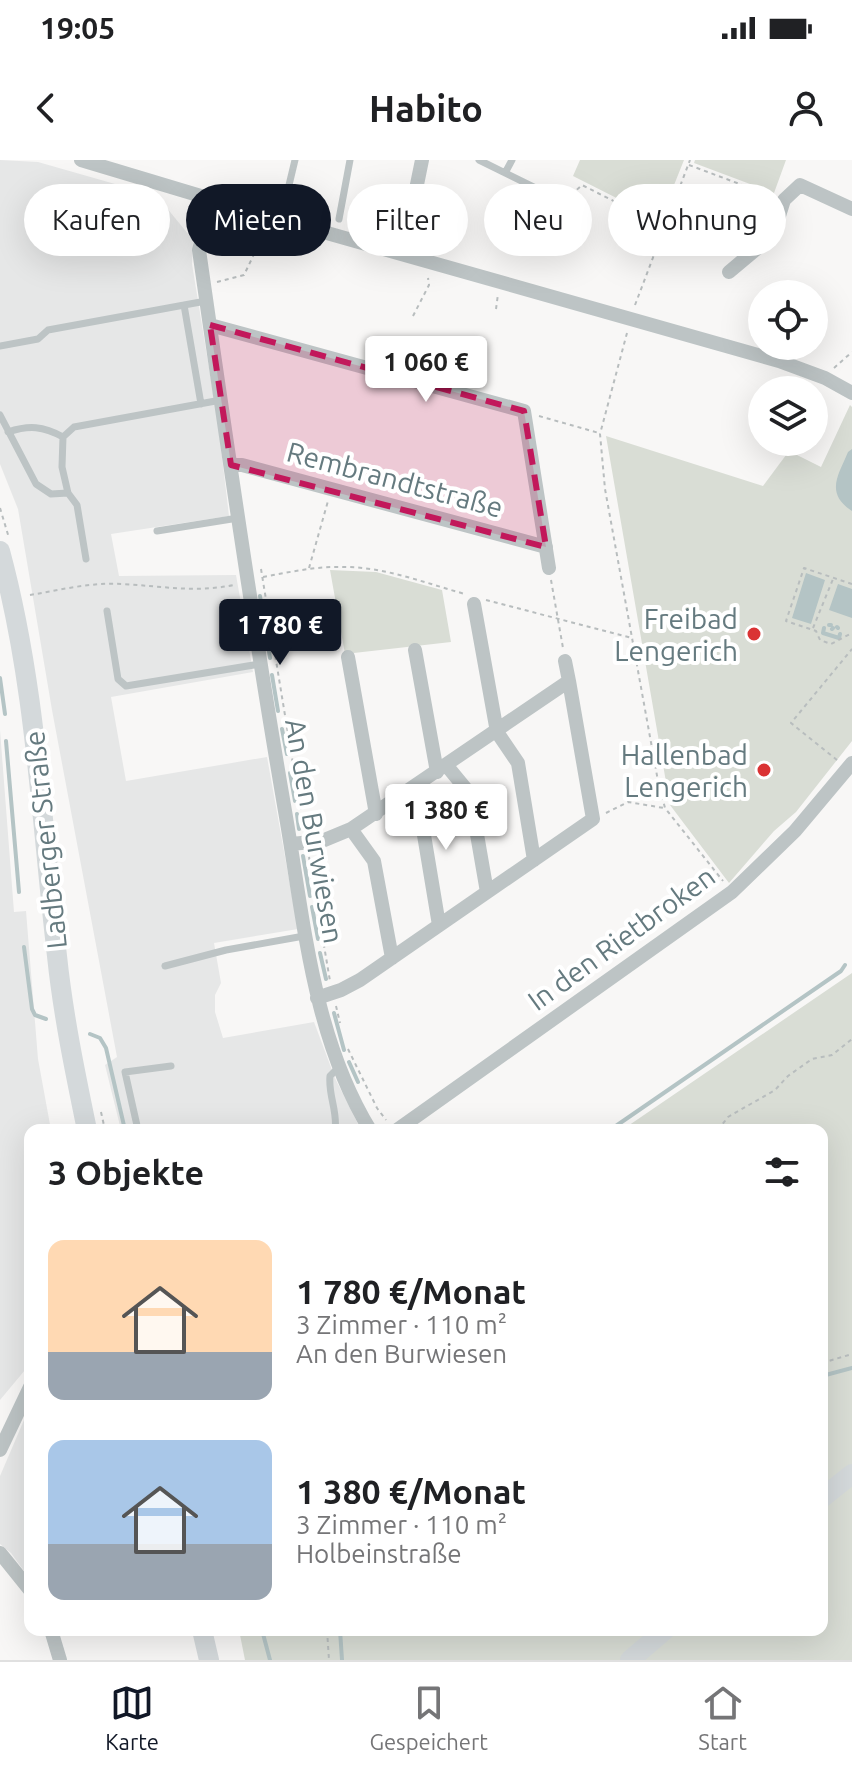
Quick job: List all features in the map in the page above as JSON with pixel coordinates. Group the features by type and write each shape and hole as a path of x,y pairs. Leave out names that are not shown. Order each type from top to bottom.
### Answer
{"main road":[{"name":"Ladberger Straße","path":"0,551 30,686 57,957 86,1124"},
{"path":"828,1493 852,1474"},
{"path":"203,1636 209,1660"},
{"path":"630,1660 658,1636"}],"street":[{"path":"81,160 186,192"},
{"path":"417,184 422,160"},
{"path":"786,198 800,185 852,209"},
{"name":"An den Burwiesen","path":"200,256 260,664 299,843 307,936 317,998 338,1068 367,1124"},
{"path":"413,256 742,350 819,376"},
{"path":"729,272 748,256"},
{"path":"210,325 524,411"},
{"path":"828,380 852,393"},
{"name":"Rembrandtstraße","path":"524,411 549,568"},
{"name":"Rembrandtstraße","path":"231,465 242,465 331,488 546,547"},
{"path":"474,604 497,732 518,763 534,860"},
{"path":"415,650 442,769 470,794 487,892"},
{"path":"348,657 376,814"},
{"path":"317,998 360,980 593,819 565,661"},
{"path":"299,843 322,841 351,829 569,681"},
{"name":"In den Rietbroken","path":"405,1124 732,892 795,831 846,763"},
{"path":"404,795 423,829 439,925"},
{"path":"351,829 374,861 392,958"},
{"path":"0,1450 24,1400"},
{"path":"0,1553 24,1583"},
{"path":"53,1636 60,1660"}],"lane":[{"path":"289,184 295,160"},
{"path":"339,219 350,160"},
{"path":"479,160 527,184"},
{"path":"505,173 512,160"},
{"path":"0,346 38,339 48,330 184,305 205,293"},
{"path":"184,305 201,404"},
{"path":"86,559 77,505 68,493 61,449 63,437 74,427 221,400"},
{"path":"0,415 36,484 51,494 68,493"},
{"path":"8,432 38,427 63,437"},
{"path":"157,531 238,518"},
{"path":"107,611 116,672 118,679 126,686 260,664"},
{"path":"165,966 226,950 307,936"},
{"path":"137,1124 125,1072 171,1066"},
{"path":"336,1124 329,1091 330,1076 338,1068"}],"path":[{"path":"680,184 689,162 744,184"},
{"path":"205,293 244,275 253,256"},
{"path":"633,313 653,256"},
{"path":"413,316 429,285 427,260"},
{"path":"629,324 600,434 605,489 632,638 665,808 732,892"},
{"path":"827,376 852,352"},
{"path":"524,411 600,434"},
{"path":"308,569 331,488"},
{"path":"260,563 299,843 342,1032"},
{"path":"549,568 565,661"},
{"path":"852,584 804,568 786,621 816,631 820,640 831,644 851,634 852,641"},
{"path":"262,577 308,569 376,569 632,638"},
{"path":"812,630 833,578"},
{"path":"30,595 93,584 206,590 247,582"},
{"path":"846,763 791,723 852,649"},
{"path":"593,819 628,802 665,808"},
{"path":"723,1124 728,1117 775,1090 812,1059 832,1055 852,1039"},
{"path":"345,1041 357,1072 386,1119"},
{"path":"828,1361 852,1354"},
{"path":"327,1636 329,1660"}],"highlighted area":[{"path":"210,325 524,411 546,547 231,465"}],"shaded area":[{"path":"0,160 38,162 115,184 24,184 24,256 170,256 170,212 186,231 186,256 192,256 229,516 111,534 119,576 236,575 253,672 111,697 126,781 267,757 298,929 214,943 221,983 215,995 215,1012 223,1038 314,1022 335,1078 358,1124 120,1124 105,1065 117,1057 18,509 0,464"},
{"path":"580,160 684,160 674,184 608,184 608,194 573,176"},
{"path":"695,160 786,160 777,184 750,184 694,163"},
{"name":"Freibad Lengerich","path":"850,405 852,741 796,812 774,831 729,883 670,805 606,436 763,486 785,456 799,456 821,467"},
{"path":"852,449 852,511 839,498 836,484"},
{"path":"330,570 376,572 442,590 451,642 345,654"},
{"path":"806,573 825,580 811,624 792,618"},
{"path":"838,584 852,589 852,618 829,610"},
{"path":"0,730 14,912 26,911 38,1059 50,1124 24,1124 24,1371 0,1400"},
{"path":"852,973 852,1660 245,1660 240,1636 828,1636 828,1124 631,1124"},
{"path":"24,1420 24,1571 0,1544 0,1476"}],"waterway":[{"path":"260,596 262,609"},
{"path":"265,626 270,658"},
{"path":"824,628 823,633 839,638 840,634"},
{"path":"272,675 278,711"},
{"path":"0,678 5,714"},
{"path":"282,729 287,754"},
{"path":"6,741 19,892"},
{"path":"290,773 295,801"},
{"path":"297,814 299,829"},
{"path":"303,856 310,896"},
{"path":"312,907 318,939"},
{"path":"24,947 32,1009 35,1015 46,1019"},
{"path":"320,953 326,979"},
{"path":"619,1124 841,971 845,965"},
{"path":"334,1013 344,1050"},
{"path":"90,1034 100,1038 106,1048 124,1124"},
{"path":"349,1062 358,1082"},
{"path":"828,1374 852,1368"},
{"path":"264,1636 270,1660"},
{"path":"340,1636 342,1660"}],"place":[{"name":"Freibad Lengerich","path":"754,634"},
{"name":"Hallenbad Lengerich","path":"764,770"}]}
